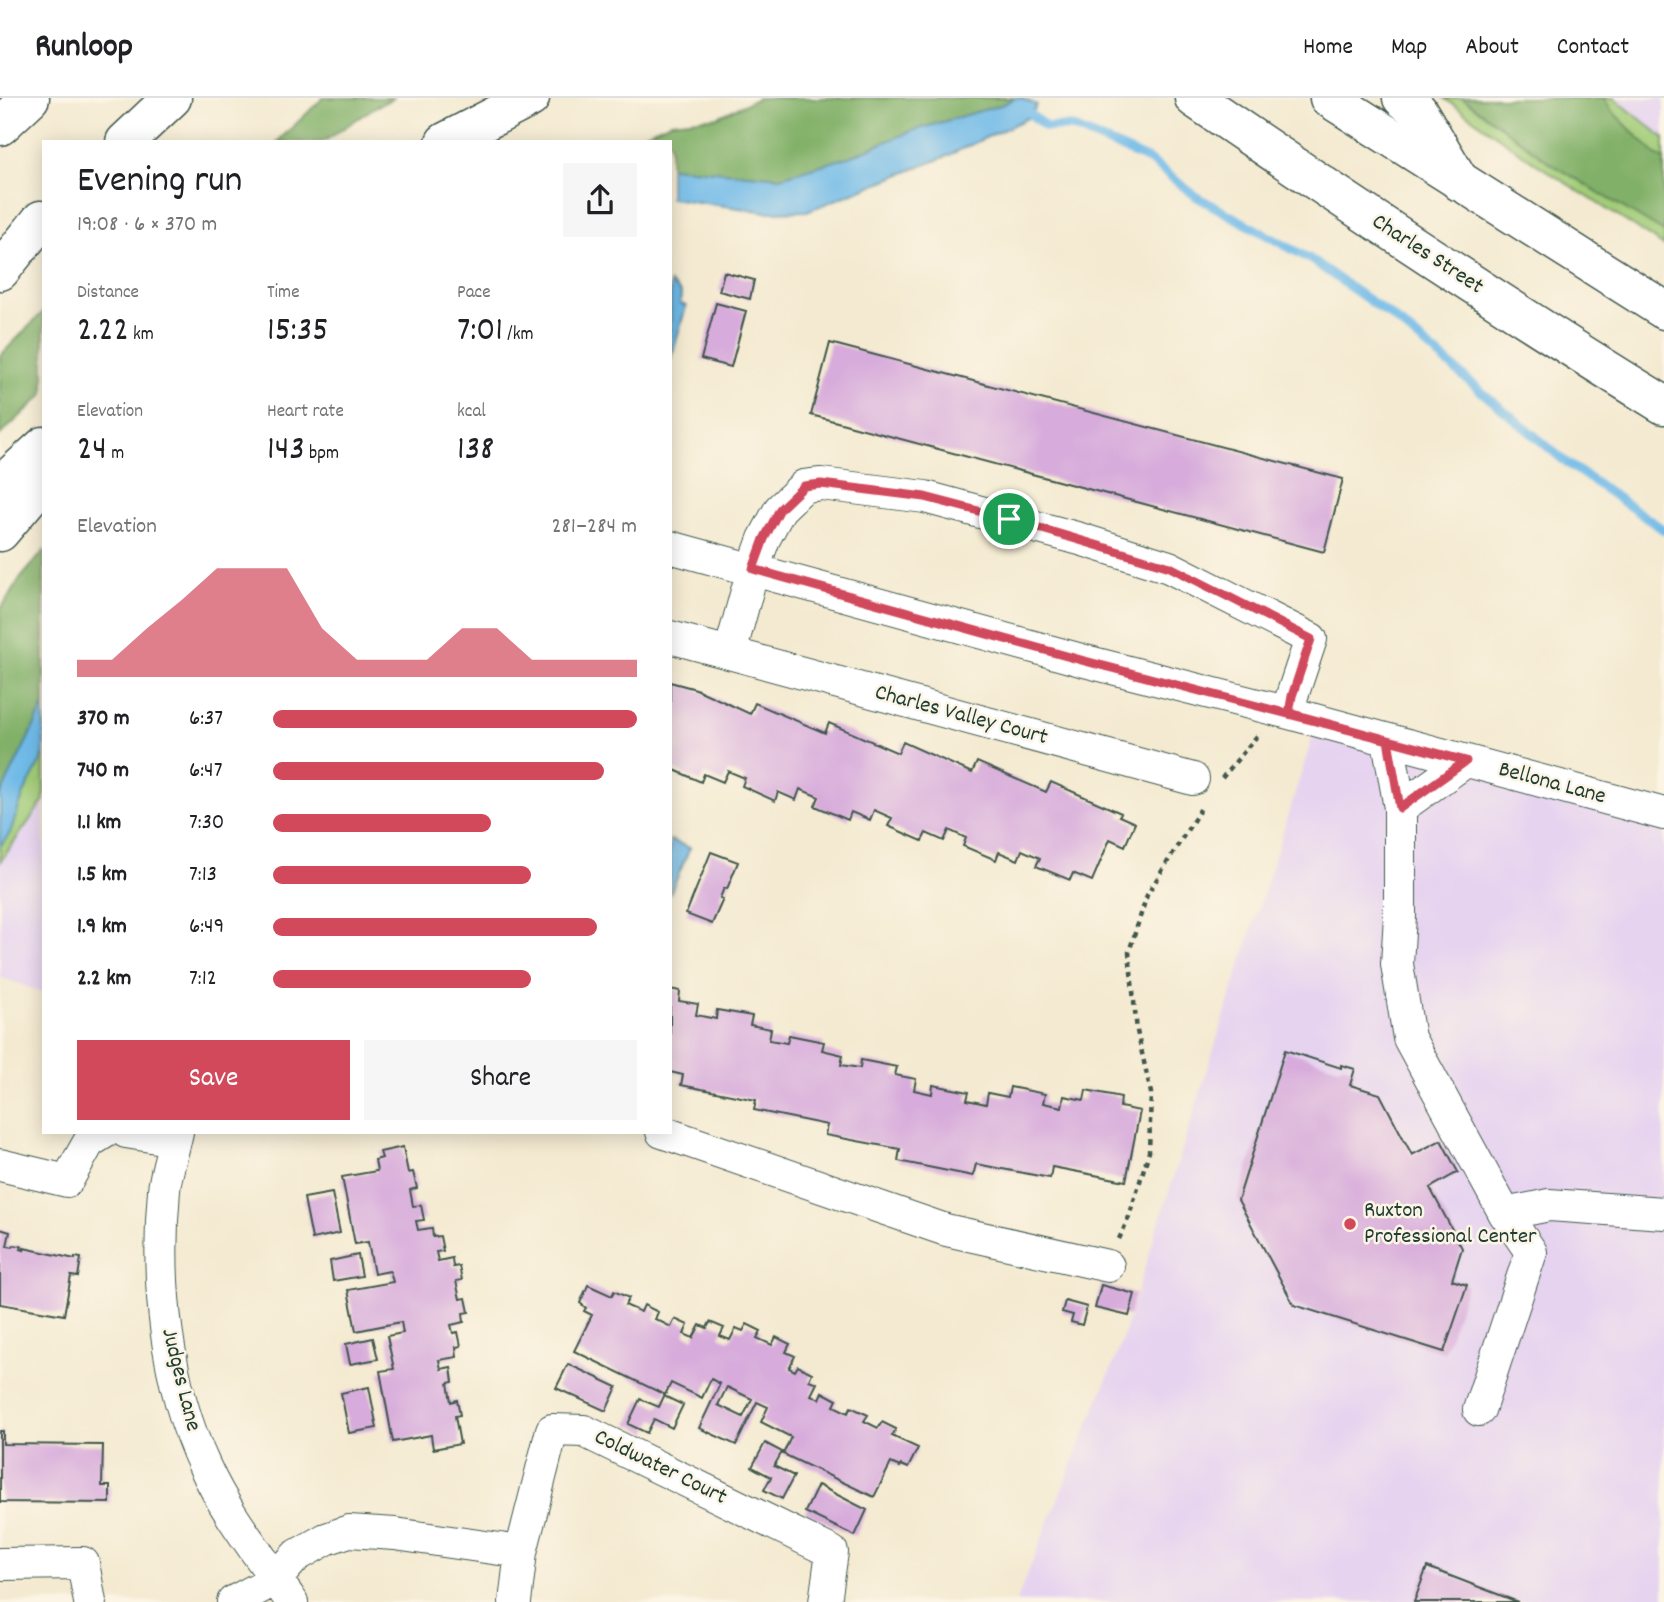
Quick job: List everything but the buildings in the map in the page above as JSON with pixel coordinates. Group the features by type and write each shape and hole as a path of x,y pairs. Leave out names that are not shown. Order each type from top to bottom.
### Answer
{"main road":[{"path":"0,126 30,98"},
{"path":"127,140 172,98"},
{"path":"450,140 530,98"},
{"name":"Charles Street","path":"1194,98 1367,216 1564,344 1664,405"},
{"path":"1329,98 1664,310"},
{"path":"1402,98 1418,111 1460,182"},
{"path":"0,260 42,219"},
{"path":"0,271 42,219"},
{"path":"0,486 42,448"},
{"path":"0,532 42,482"}],"street":[{"path":"730,653 753,569 764,539 780,509 804,486 821,484 925,497 1080,539 1170,567 1311,639 1284,712"},
{"name":"Bellona Lane","path":"672,548 1081,660 1664,814"},
{"name":"Charles Valley Court","path":"672,638 1204,790"},
{"path":"1388,740 1400,808 1400,916 1396,964 1409,1038 1505,1214 1531,1252 1479,1410"},
{"path":"1400,808 1466,761"},
{"path":"0,1165 67,1181 89,1142 103,1134"},
{"path":"151,1134 176,1136"},
{"path":"668,1134 946,1230 1108,1266"},
{"name":"Judges Lane","path":"176,1136 164,1188 161,1262 163,1312 179,1396 211,1480 284,1591"},
{"path":"1505,1214 1549,1205 1664,1213"},
{"name":"Coldwater Court","path":"515,1602 521,1552 552,1430 584,1431 832,1552 825,1602"},
{"path":"233,1602 284,1591 296,1556 326,1539 349,1531 395,1534 521,1552"},
{"path":"0,1564 83,1563 90,1602"}],"path":[{"path":"1108,1266 1129,1217 1149,1152 1151,1093 1137,1031 1129,953 1147,895 1204,790 1284,712"}],"shaded area":[{"path":"1614,98 1664,98 1664,138"},
{"path":"1319,717 1664,815 1664,1602 1016,1602 1119,1349"},
{"path":"42,803 42,992 0,977 0,862"}],"green space":[{"path":"323,98 394,98 375,107 326,140 279,140"},
{"path":"758,98 1015,98 1004,104 912,131 849,157 780,177 672,167 672,140 630,140 671,122 718,117"},
{"path":"1444,98 1614,98 1664,138 1664,246 1538,165"},
{"path":"1462,98 1604,98 1611,110 1656,155 1664,159 1664,232 1553,165"},
{"path":"42,313 42,396 0,435 0,356"},
{"path":"42,553 42,710 0,796 0,610 19,580"},
{"path":"42,665 42,803 0,862 0,724"}],"water":[{"path":"1021,98 1037,105 1030,117 947,156 807,211 766,212 672,198 672,167 780,177 849,157 912,131"},
{"path":"672,285 681,293 680,304 686,306 672,356"},
{"path":"42,710 42,759 24,793 10,833 0,846 0,796"},
{"path":"672,841 690,848 672,889"}],"waterway":[{"path":"1023,108 1046,127 1072,127 1149,160 1197,197 1310,259 1390,315 1567,463 1664,530"}],"place":[{"name":"Ruxton Professional Center","path":"1350,1224"}],"route":[{"path":"821,484 925,497 1009,519 1170,567 1311,639 1289,713 1466,761 1400,808 1388,740 1081,660 753,569 764,539 780,509 804,486 821,484"}]}
